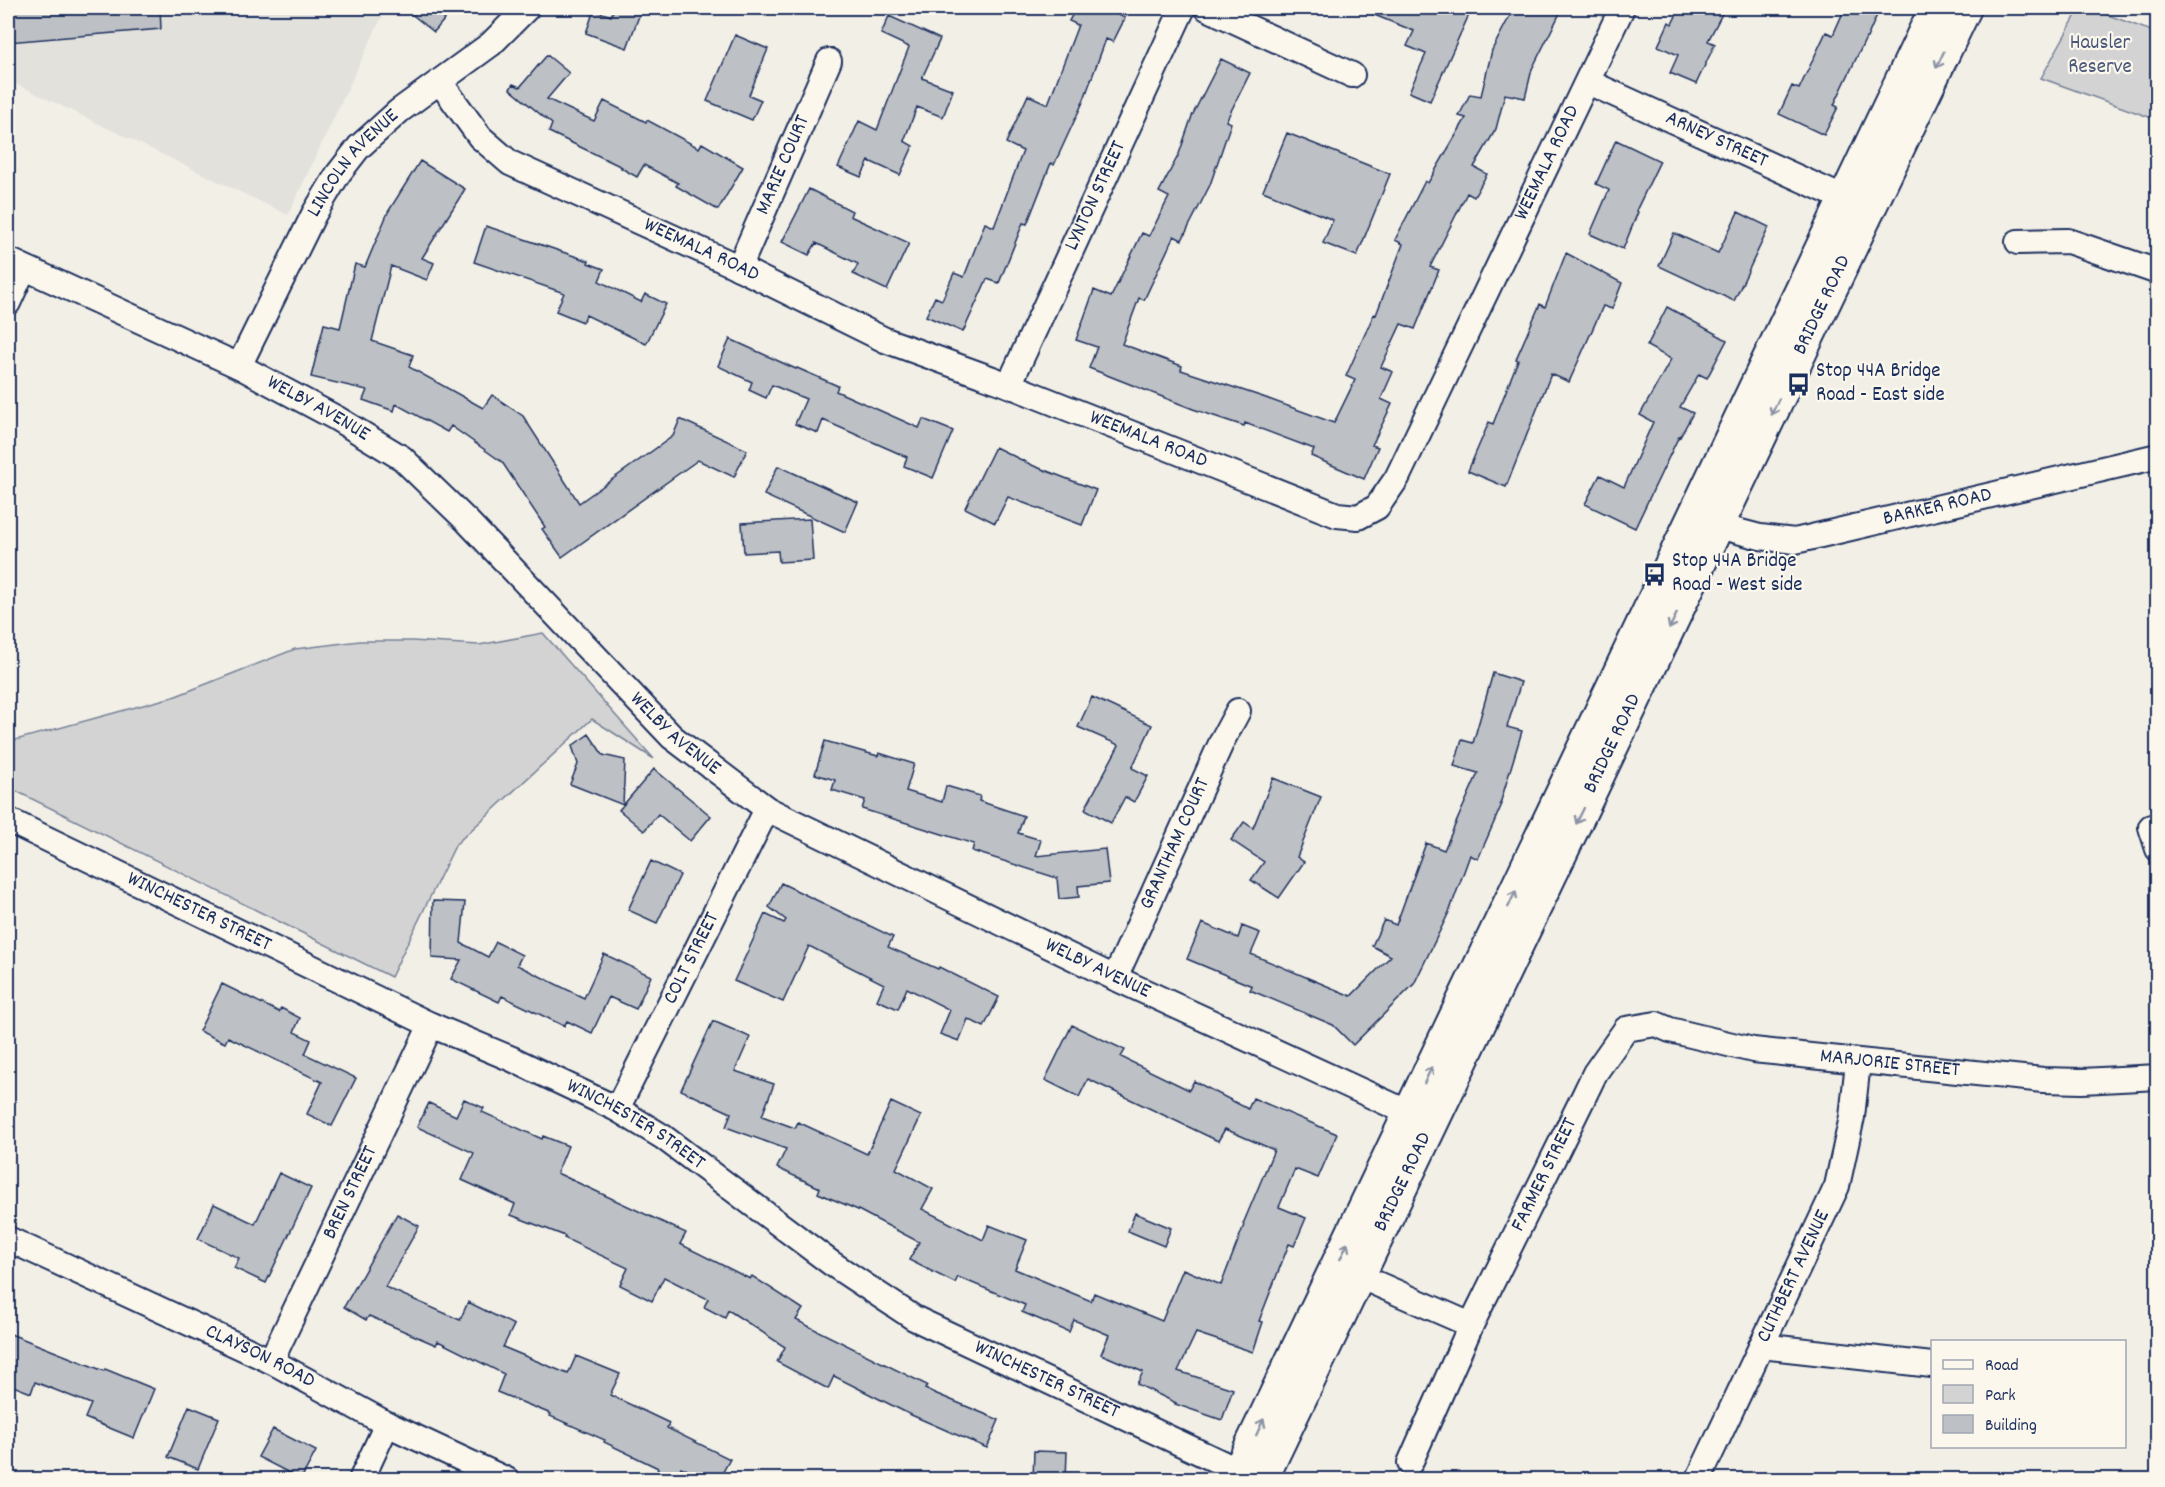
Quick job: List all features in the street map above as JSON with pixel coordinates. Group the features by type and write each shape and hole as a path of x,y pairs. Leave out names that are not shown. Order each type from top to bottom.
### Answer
{"main road":[{"name":"BRIDGE ROAD","path":"1856,207 1936,8"},
{"name":"BRIDGE ROAD","path":"1248,1477 1856,207 1965,8"},
{"name":"BRIDGE ROAD","path":"1248,1477 1359,1276 1421,1119"}],"street":[{"name":"LINCOLN AVENUE","path":"239,366 314,214 338,174 359,147 399,111 491,44 527,8"},
{"name":"LYNTON STREET","path":"1009,385 1183,8"},
{"path":"1207,8 1352,75"},
{"name":"WEEMALA ROAD","path":"440,82 480,137 510,162 739,268 885,340 1009,385 1337,515 1358,517 1377,507 1397,478 1622,8"},
{"name":"MARIE COURT","path":"739,268 829,61"},
{"name":"ARNEY STREET","path":"1588,82 1856,207"},
{"path":"2018,242 2068,241 2157,273"},
{"path":"8,303 16,264"},
{"name":"WELBY AVENUE","path":"16,264 239,366 336,418 402,458 467,521 672,737 767,809 1115,978 1421,1119"},
{"name":"BARKER ROAD","path":"1705,523 1760,537 1795,541 2157,456"},
{"name":"GRANTHAM COURT","path":"1115,978 1223,739 1238,711"},
{"name":"COLT STREET","path":"617,1109 767,809"},
{"name":"WINCHESTER STREET","path":"8,820 431,1025 512,1059 617,1109 663,1137 831,1263 914,1318 1248,1477"},
{"name":"MARJORIE STREET","path":"1626,1029 1656,1024 1670,1030 1753,1050 2043,1080 2082,1081 2157,1077"},
{"name":"BREN STREET","path":"272,1361 431,1025"},
{"name":"FARMER STREET","path":"1410,1463 1471,1325 1595,1073 1626,1029"},
{"name":"CUTHBERT AVENUE","path":"1698,1479 1837,1186 1852,1117 1858,1062"},
{"name":"CLAYSON ROAD","path":"8,1239 272,1361 387,1424 507,1479"},
{"path":"1359,1276 1471,1325"},
{"path":"1761,1346 1931,1365"},
{"path":"360,1479 387,1424"}],"shaded area":[{"path":"8,8 386,8 288,215 8,80"}],"green space":[{"name":"Hausler Reserve","path":"2080,8 2089,8 2157,33 2157,120 2041,78"},
{"path":"543,633 654,759 592,719 456,844 391,977 8,787 8,742 176,696 295,649 360,641 479,645"}],"building":[{"path":"8,8 160,8 161,29 8,42"},
{"path":"404,8 454,8 434,32"},
{"path":"614,8 642,8 627,48 586,33 594,10 611,16"},
{"path":"1076,8 1104,8 1125,18 1113,42 1106,39 1083,102 1054,165 1051,163 1027,224 1023,223 999,283 987,279 963,332 926,316 935,297 942,300 954,273 964,277 985,223 994,227 1023,151 1006,143 1028,95 1048,104 1078,25 1069,21"},
{"path":"1357,8 1472,8 1430,101 1409,92 1426,54 1407,46 1414,31"},
{"path":"1514,8 1550,8 1560,13 1532,69 1525,98 1505,94 1496,129 1474,167 1487,174 1474,197 1467,193 1430,267 1439,270 1415,329 1401,324 1381,367 1393,372 1381,399 1392,404 1372,445 1378,447 1364,479 1311,456 1314,449 1245,423 1244,426 1193,409 1089,368 1097,347 1076,340 1094,290 1111,297 1142,233 1149,236 1169,197 1159,192 1179,154 1192,116 1221,59 1250,73 1226,121 1231,123 1210,185 1182,240 1174,236 1144,300 1139,298 1122,344 1182,366 1181,370 1334,423 1355,380 1346,376 1374,314 1376,315 1403,244 1395,240 1425,181 1428,183 1466,118 1459,116 1470,94 1481,96 1492,50"},
{"path":"1680,8 1725,8 1708,41 1715,44 1696,84 1670,73 1678,55 1658,46 1669,22 1672,24"},
{"path":"1845,8 1880,8 1834,105 1838,107 1824,135 1779,114 1792,86 1799,89 1826,32 1833,35"},
{"path":"889,16 940,39 922,78 953,90 943,117 917,107 904,141 913,146 900,175 869,161 861,177 838,167 859,121 877,130 909,47 881,34"},
{"path":"735,35 768,49 749,95 761,100 752,120 707,101"},
{"path":"547,55 569,73 547,99 594,121 604,101 646,122 647,120 699,148 702,143 743,167 718,210 676,186 678,183 644,165 637,177 622,167 549,132 552,124 510,89 513,84 520,87"},
{"path":"1287,133 1390,174 1357,256 1323,243 1333,220 1263,191"},
{"path":"1616,140 1660,161 1636,211 1638,212 1623,249 1590,234 1609,190 1596,184"},
{"path":"420,161 465,189 422,258 434,263 427,280 391,266 372,341 413,355 409,367 483,408 492,395 523,416 579,503 673,436 680,419 747,450 734,477 698,460 562,557 542,529 545,527 502,462 451,426 447,432 396,404 394,411 363,400 367,390 311,377 324,324 340,328 355,264 365,267 388,212"},
{"path":"809,189 852,211 850,216 909,243 887,290 853,274 858,264 816,243 809,255 782,242"},
{"path":"1738,212 1769,227 1734,301 1659,266 1674,233 1718,253"},
{"path":"486,226 589,261 588,263 604,269 599,281 641,302 645,294 666,304 646,344 586,315 583,322 556,311 564,293 474,262"},
{"path":"1566,253 1622,283 1612,309 1603,306 1569,382 1551,374 1506,487 1468,471 1489,422 1493,424 1518,360 1516,359 1540,304 1545,307"},
{"path":"1667,307 1727,340 1707,378 1699,374 1680,407 1693,413 1679,436 1635,528 1585,504 1600,475 1624,487 1653,422 1640,415 1671,359 1647,346"},
{"path":"730,339 838,386 836,391 919,428 923,419 953,431 933,478 904,466 907,457 823,420 818,433 795,424 806,399 772,385 766,398 749,390 752,382 718,366"},
{"path":"995,447 1034,466 1096,490 1082,525 1008,497 995,523 965,508"},
{"path":"778,466 858,502 845,532 764,495"},
{"path":"810,519 813,560 779,562 778,551 744,553 742,523"},
{"path":"1493,673 1521,682 1507,727 1522,731 1500,804 1502,804 1478,859 1470,855 1450,910 1414,984 1353,1045 1333,1025 1250,990 1252,986 1187,959 1202,923 1238,938 1242,926 1260,933 1251,954 1351,996 1391,956 1372,946 1384,920 1396,925 1426,843 1444,850 1478,773 1454,766 1462,740 1473,743"},
{"path":"1092,697 1152,725 1132,768 1148,776 1134,802 1125,797 1111,823 1085,809 1119,745 1078,727"},
{"path":"589,734 603,755 625,760 623,805 570,784 578,764 572,746"},
{"path":"825,741 878,756 879,753 914,764 906,791 942,802 946,786 980,796 979,801 1024,816 1018,833 1041,840 1036,856 1105,849 1109,883 1078,886 1079,897 1059,899 1057,878 972,851 974,844 862,809 865,800 832,790 835,780 815,774"},
{"path":"654,769 711,816 690,841 658,814 644,831 619,810"},
{"path":"1273,778 1321,797 1297,857 1304,862 1279,898 1251,880 1264,862 1231,840 1244,822 1253,828"},
{"path":"651,861 680,875 657,923 628,910"},
{"path":"781,883 893,937 888,947 938,969 939,967 999,997 984,1027 968,1019 959,1041 940,1034 950,1010 907,988 898,1009 877,1000 884,984 809,946 783,1002 734,981 765,914 784,923 786,920 769,907"},
{"path":"433,901 465,902 461,943 488,957 496,942 522,955 517,965 584,998 604,954 651,976 636,1009 609,997 592,1033 567,1021 564,1026 502,996 499,1002 451,979 461,960 432,958"},
{"path":"222,984 279,1012 281,1008 300,1018 294,1032 311,1040 305,1054 356,1078 332,1126 307,1114 322,1082 228,1037 225,1043 199,1031"},
{"path":"713,1021 750,1037 735,1071 774,1084 762,1116 795,1128 798,1122 867,1154 891,1102 921,1116 896,1169 933,1189 922,1209 983,1240 989,1225 1027,1240 1015,1269 1091,1301 1094,1293 1162,1321 1183,1269 1221,1285 1243,1224 1274,1150 1225,1129 1218,1141 1088,1079 1079,1097 1045,1080 1072,1025 1125,1050 1121,1057 1189,1090 1194,1081 1248,1109 1253,1098 1337,1134 1318,1178 1295,1169 1279,1207 1306,1218 1294,1246 1289,1244 1259,1321 1263,1322 1253,1352 1196,1333 1178,1371 1233,1389 1222,1420 1175,1404 1137,1384 1143,1372 1101,1354 1109,1335 1074,1320 1069,1332 1022,1312 1025,1305 958,1277 955,1283 909,1260 919,1242 858,1210 818,1193 820,1188 777,1168 786,1149 726,1127 731,1113 681,1090"},
{"path":"464,1099 484,1108 482,1112 542,1139 543,1136 568,1146 557,1173 686,1233 680,1244 750,1279 752,1276 803,1309 796,1320 927,1385 925,1389 999,1420 987,1448 909,1414 834,1376 828,1389 777,1362 785,1347 728,1310 725,1318 704,1307 708,1299 664,1277 652,1301 620,1285 628,1268 564,1238 565,1236 511,1215 515,1204 462,1180 474,1153 417,1127 429,1103 456,1116"},
{"path":"279,1173 311,1188 266,1283 234,1268 239,1258 198,1239 214,1204 255,1224"},
{"path":"1135,1213 1171,1228 1164,1246 1128,1231"},
{"path":"397,1214 419,1226 385,1287 460,1320 468,1302 514,1325 503,1347 568,1374 576,1356 620,1374 610,1395 669,1423 667,1428 730,1459 719,1479 706,1479 681,1467 675,1479 657,1471 658,1468 604,1442 605,1440 550,1416 551,1414 497,1392 504,1374 438,1341 436,1345 369,1316 366,1320 344,1307"},
{"path":"8,1333 154,1389 134,1438 85,1418 91,1404 35,1382 31,1393 8,1384"},
{"path":"189,1406 219,1418 198,1469 168,1457"},
{"path":"273,1429 316,1451 301,1479 258,1457"},
{"path":"1034,1451 1067,1452 1066,1479 1033,1479"}],"place":[{"name":"Stop 44A Bridge Road - East side","path":"1798,384"},
{"name":"Stop 44A Bridge Road - West side","path":"1654,574"}]}
